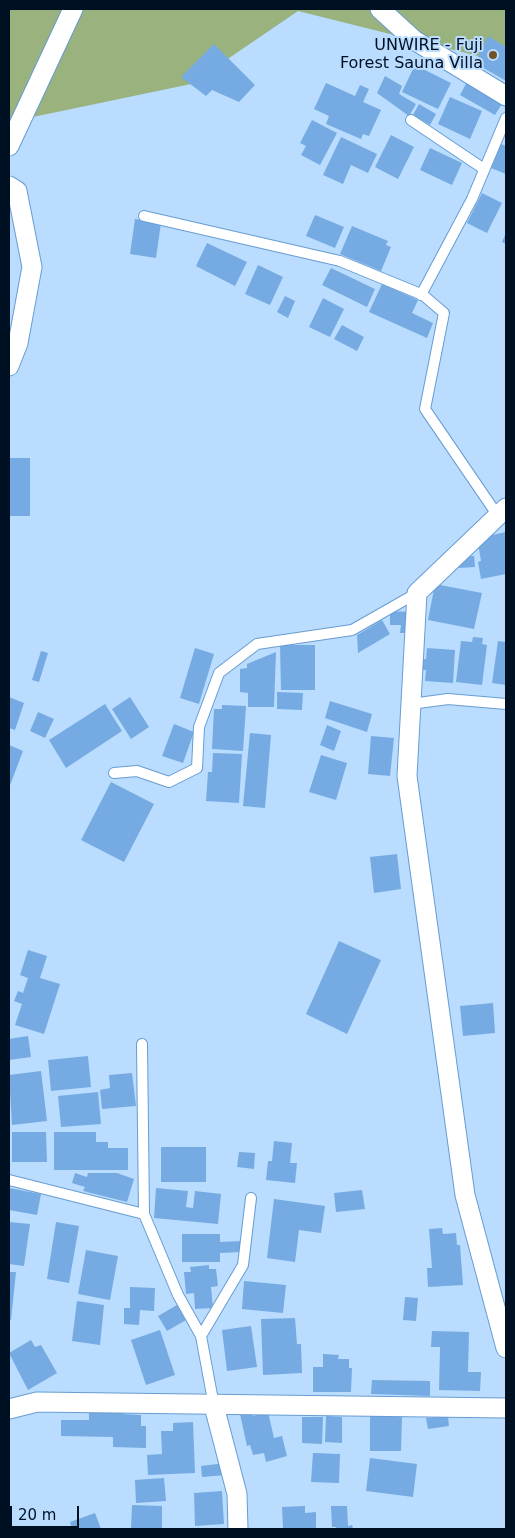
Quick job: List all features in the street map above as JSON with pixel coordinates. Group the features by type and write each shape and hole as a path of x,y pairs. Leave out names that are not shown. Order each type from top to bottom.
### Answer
{"street":[{"path":"9,146 73,9"},
{"path":"380,9 414,40 506,96"},
{"path":"9,186 17,191 32,266 18,344 9,366"},
{"path":"502,512 417,593 407,776 465,1195 502,1313 505,1339"},
{"path":"9,1409 37,1402 214,1406 506,1408"},
{"path":"214,1406 237,1494 238,1529"}],"lane":[{"path":"421,294 472,199 506,118"},
{"path":"411,120 484,169"},
{"path":"144,216 340,261 421,294 444,313 425,409 502,512"},
{"path":"114,772 137,771 169,782 197,768 199,727 219,673 257,644 352,630 417,593"},
{"path":"411,704 448,699 506,704"},
{"path":"142,1044 144,1214 178,1295 201,1336 214,1406"},
{"path":"9,1180 144,1214"},
{"path":"201,1336 243,1265 251,1198"}],"green space":[{"path":"9,9 506,9 506,63 298,11 191,84 9,122"}],"building":[{"name":"UNWIRE - Fuji Forest Sauna Villa","path":"488,36 506,47 506,81 475,63"},
{"path":"214,44 255,85 239,102 212,90 206,96 181,77"},
{"path":"415,65 451,83 438,109 402,92"},
{"path":"385,76 402,86 399,94 416,104 409,116 377,93"},
{"path":"469,78 505,99 495,115 460,95"},
{"path":"326,83 355,96 360,85 369,89 363,102 381,110 369,136 363,134 361,139 326,124 329,116 314,109"},
{"path":"450,97 482,111 470,139 438,124"},
{"path":"419,104 436,114 430,125 413,115"},
{"path":"312,120 337,133 320,165 301,155 306,146 300,143"},
{"path":"391,135 414,147 398,179 375,167"},
{"path":"341,137 377,154 368,173 351,165 343,184 323,175"},
{"path":"501,144 506,146 506,174 491,168"},
{"path":"430,148 462,163 452,185 420,170"},
{"path":"482,193 502,203 487,233 467,223"},
{"path":"315,215 344,227 335,248 306,236"},
{"path":"135,219 161,223 156,258 130,254"},
{"path":"352,226 388,241 386,245 391,247 381,271 340,254"},
{"path":"506,233 506,244 502,242"},
{"path":"207,243 247,262 235,286 196,266"},
{"path":"258,265 283,277 270,305 245,294"},
{"path":"331,268 375,289 367,307 322,285"},
{"path":"382,284 418,300 412,313 433,323 427,338 369,312"},
{"path":"285,296 295,301 288,318 277,312"},
{"path":"323,298 344,309 330,337 309,327"},
{"path":"342,325 364,337 357,351 334,339"},
{"path":"9,458 30,458 30,516 9,516"},
{"path":"506,532 506,574 481,579 478,562 481,561 478,543 484,542 483,537"},
{"path":"474,556 475,567 459,568 458,557"},
{"path":"435,584 482,593 474,629 428,620"},
{"path":"390,611 411,612 410,633 400,633 401,625 390,625"},
{"path":"382,620 390,634 358,653 357,635"},
{"path":"473,637 483,638 482,644 487,645 482,685 456,682 461,641 472,642"},
{"path":"498,641 506,642 506,685 492,683"},
{"path":"280,645 315,645 315,690 281,690"},
{"path":"195,648 214,654 199,704 180,698"},
{"path":"427,648 455,650 453,683 425,681 426,670 422,670 422,659 426,659"},
{"path":"41,651 48,653 39,682 32,680"},
{"path":"276,652 274,707 248,707 248,693 240,692 240,669 247,668 247,664"},
{"path":"277,692 303,693 302,710 277,709"},
{"path":"9,697 24,703 15,730 9,728"},
{"path":"130,697 149,727 131,739 112,709"},
{"path":"330,701 372,714 367,732 325,718"},
{"path":"105,704 122,731 66,768 49,740"},
{"path":"222,705 246,706 243,751 212,749 214,709 222,709"},
{"path":"38,712 54,719 45,738 30,731"},
{"path":"174,724 194,732 183,763 162,756"},
{"path":"327,725 341,731 334,751 320,745"},
{"path":"250,733 271,735 265,808 243,806"},
{"path":"371,736 394,738 390,776 368,774"},
{"path":"9,745 23,751 9,788"},
{"path":"213,753 242,754 239,803 206,801 208,772 212,772"},
{"path":"321,755 347,763 336,800 309,792"},
{"path":"111,782 154,804 124,862 81,840"},
{"path":"397,854 401,889 374,893 370,857"},
{"path":"339,941 381,960 347,1034 306,1014"},
{"path":"28,950 47,956 40,978 60,984 44,1034 15,1025 22,1004 14,1001 18,991 23,993 28,978 20,975"},
{"path":"493,1003 495,1033 463,1036 460,1006"},
{"path":"28,1036 31,1057 9,1060 9,1039"},
{"path":"88,1056 91,1087 51,1091 48,1060"},
{"path":"41,1071 47,1121 12,1125 9,1075"},
{"path":"132,1073 136,1106 102,1109 100,1090 110,1088 109,1075"},
{"path":"98,1092 101,1124 61,1127 58,1096"},
{"path":"12,1132 46,1132 47,1162 12,1162"},
{"path":"54,1132 96,1132 96,1142 108,1142 108,1148 128,1148 128,1170 54,1170"},
{"path":"274,1141 292,1143 290,1163 297,1163 295,1183 266,1180 268,1161 272,1161"},
{"path":"161,1147 206,1147 206,1182 161,1182"},
{"path":"239,1152 255,1153 254,1169 237,1167"},
{"path":"75,1173 87,1177 88,1173 117,1173 134,1179 127,1202 83,1191 85,1187 72,1183"},
{"path":"9,1188 41,1194 37,1215 9,1210"},
{"path":"156,1188 188,1191 186,1207 193,1208 195,1191 221,1194 218,1224 154,1218"},
{"path":"362,1190 365,1209 336,1212 334,1193"},
{"path":"274,1199 325,1206 321,1233 299,1230 295,1262 267,1258"},
{"path":"9,1222 30,1224 24,1266 9,1264"},
{"path":"56,1222 79,1226 69,1283 47,1279"},
{"path":"442,1228 443,1234 456,1233 457,1245 460,1245 463,1285 428,1287 427,1268 432,1268 429,1229"},
{"path":"182,1234 220,1234 220,1242 242,1241 242,1252 220,1253 220,1262 182,1262"},
{"path":"86,1250 118,1256 110,1300 78,1294"},
{"path":"209,1265 209,1269 216,1269 218,1286 211,1287 213,1308 195,1309 194,1293 186,1294 184,1272 191,1272 190,1267"},
{"path":"9,1272 16,1272 11,1320 9,1319"},
{"path":"244,1281 286,1285 283,1313 242,1309"},
{"path":"130,1287 155,1288 154,1311 140,1310 139,1325 124,1324 124,1308 130,1308"},
{"path":"405,1297 418,1298 416,1321 403,1320"},
{"path":"77,1301 104,1305 100,1345 72,1341"},
{"path":"177,1305 186,1320 167,1331 158,1316"},
{"path":"295,1318 297,1344 301,1344 302,1373 263,1375 261,1319"},
{"path":"251,1326 257,1367 227,1371 222,1330"},
{"path":"160,1330 175,1375 146,1385 131,1340"},
{"path":"432,1331 469,1332 468,1372 481,1372 480,1391 439,1390 440,1347 431,1347"},
{"path":"31,1340 35,1347 41,1345 57,1373 28,1390 9,1353"},
{"path":"323,1354 339,1355 338,1359 349,1359 349,1368 352,1368 351,1392 313,1392 313,1367 323,1367"},
{"path":"372,1380 430,1381 430,1396 371,1394"},
{"path":"89,1408 123,1409 123,1414 141,1415 141,1426 146,1426 146,1448 113,1447 113,1437 61,1436 61,1420 89,1420"},
{"path":"252,1411 253,1416 268,1412 274,1438 282,1436 287,1456 266,1462 264,1453 253,1455 250,1445 247,1446 240,1414"},
{"path":"370,1415 402,1415 401,1451 370,1451"},
{"path":"326,1416 342,1417 342,1443 325,1442"},
{"path":"448,1416 449,1426 428,1429 426,1418"},
{"path":"302,1417 323,1417 322,1444 302,1443"},
{"path":"193,1422 195,1473 148,1475 147,1455 162,1454 161,1431 173,1431 173,1423"},
{"path":"313,1453 340,1454 339,1483 311,1482"},
{"path":"370,1458 417,1464 413,1497 366,1491"},
{"path":"225,1463 226,1475 202,1477 201,1466"},
{"path":"164,1478 166,1501 136,1503 135,1480"},
{"path":"222,1491 224,1524 195,1526 194,1493"},
{"path":"132,1505 162,1506 162,1528 131,1529"},
{"path":"305,1506 305,1513 316,1512 316,1529 283,1529 282,1507"},
{"path":"331,1506 347,1506 348,1526 352,1525 353,1529 337,1529 332,1527"},
{"path":"95,1513 101,1529 72,1529 70,1522"}],"place":[{"name":"UNWIRE - Fuji Forest Sauna Villa","path":"493,55"}]}
